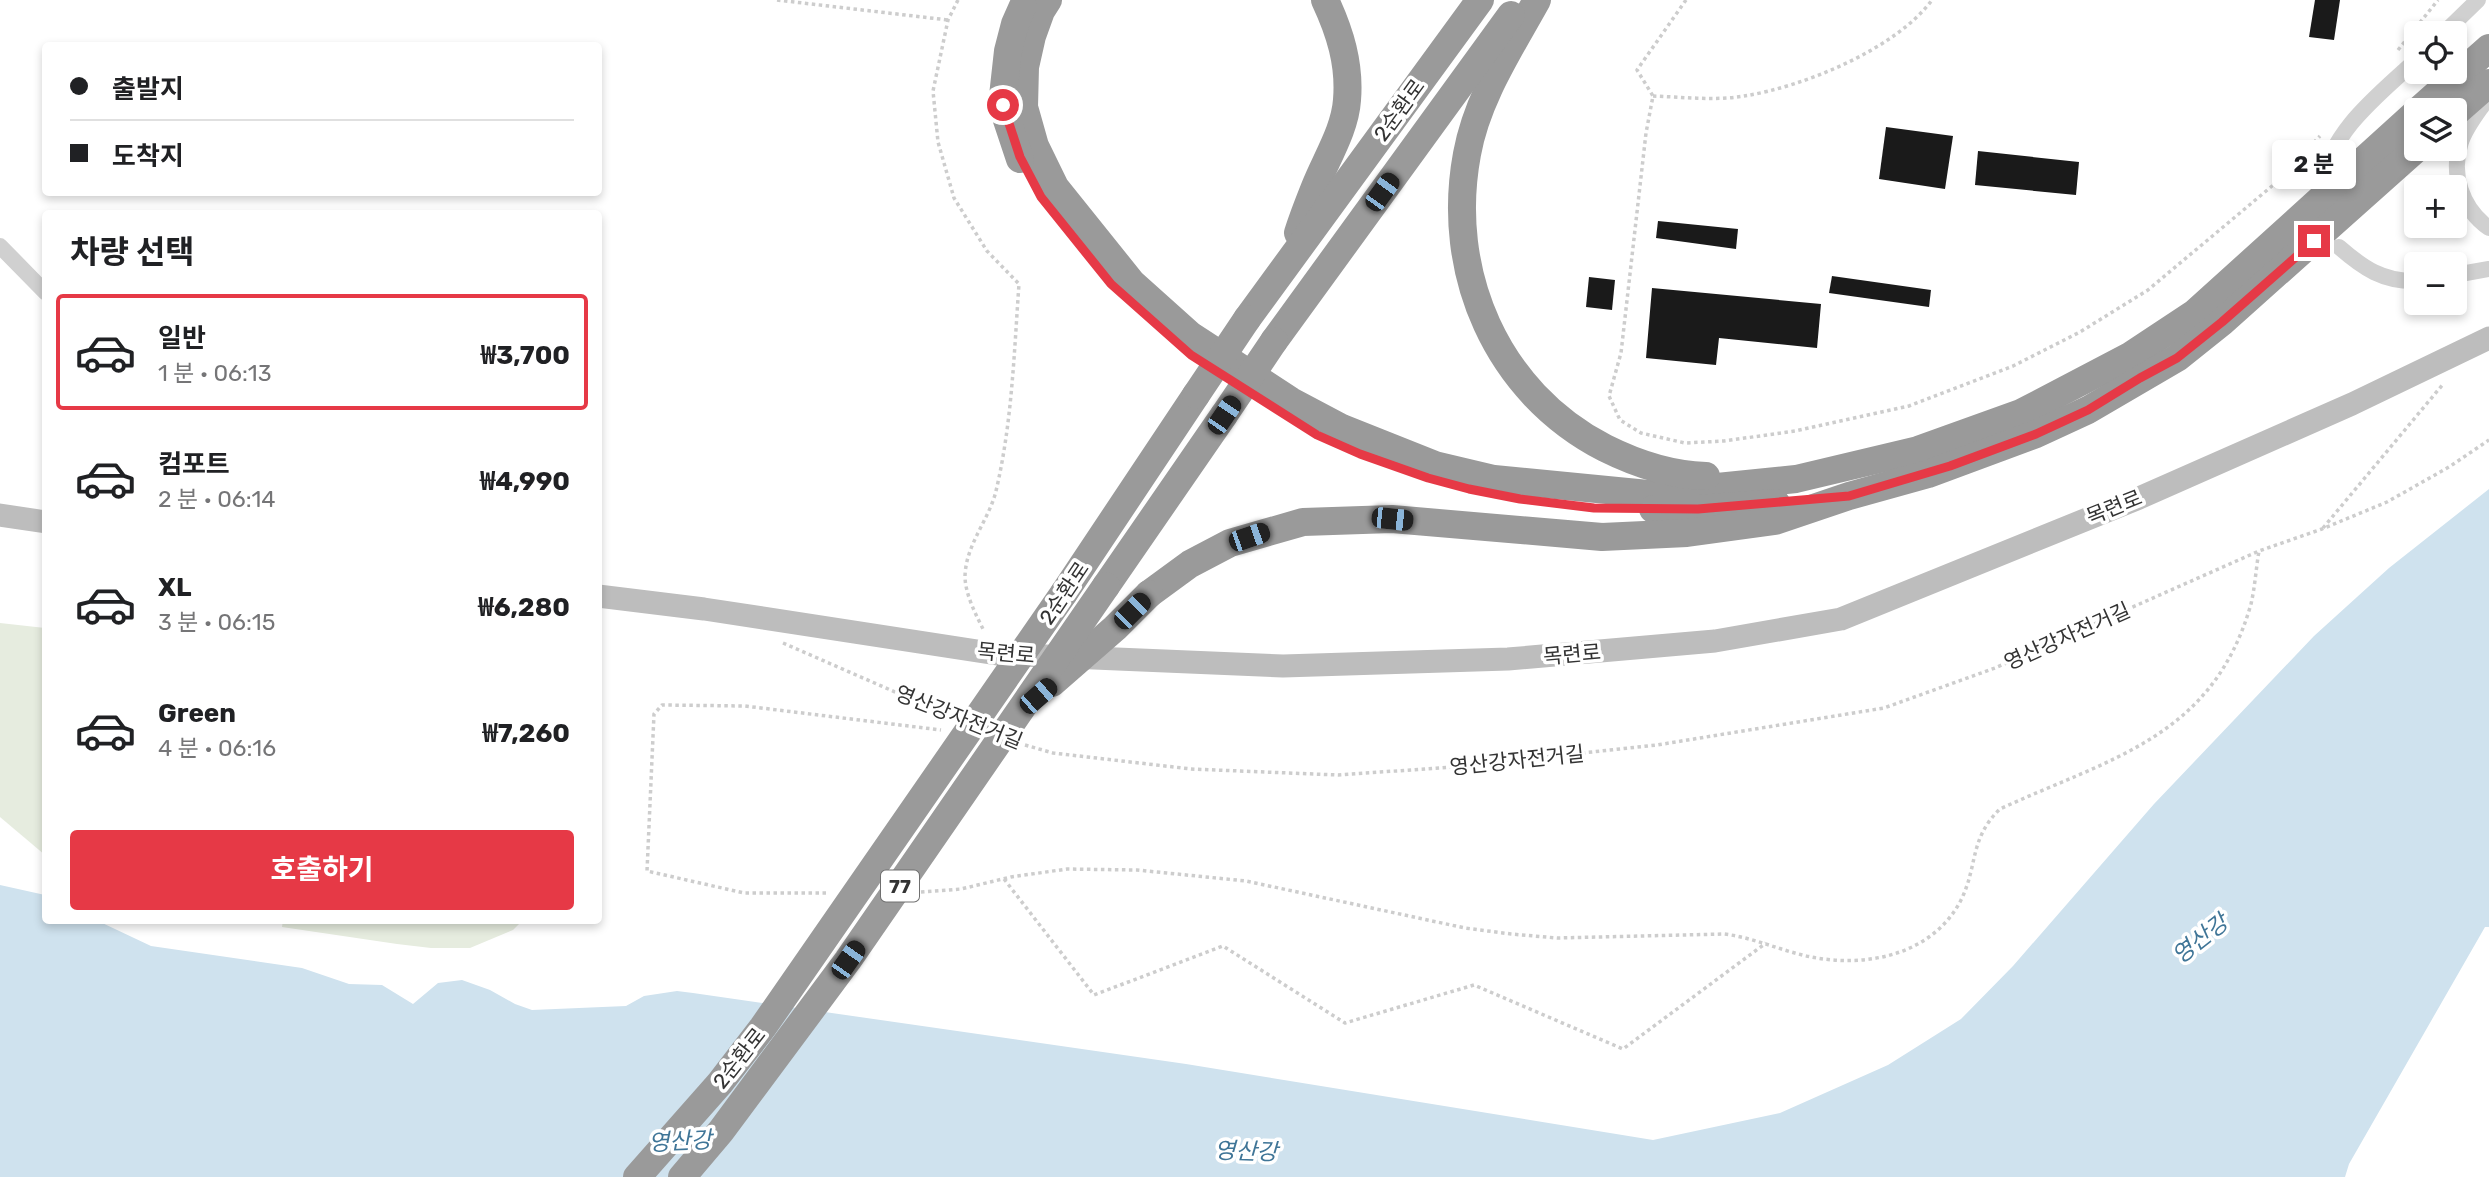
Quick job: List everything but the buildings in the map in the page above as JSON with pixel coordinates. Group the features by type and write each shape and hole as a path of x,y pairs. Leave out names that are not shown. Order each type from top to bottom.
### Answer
{"highway":[{"path":"1026,0 1007,51 1003,105 1020,157 1041,197 1111,284 1164,332 1191,355 1283,415 1317,435 1371,458 1428,478 1520,499 1594,508 1698,509 1849,496"},
{"path":"1048,0 1032,36 1025,67 1024,107 1035,146 1055,187 1132,283 1190,335 1291,401 1342,428 1435,465 1494,479 1648,494 1796,479 1919,450 2021,413 2130,356 2195,313 2404,123"},
{"path":"1287,263 1315,185 1332,149 1347,102 1346,61 1338,28 1325,0"},
{"name":"2순환로","path":"637,1177 720,1083 763,1027 1063,593 1247,319 1480,0"},
{"name":"2순환로","path":"682,1177 721,1131 841,970 1274,341 1522,0"},
{"path":"1537,0 1492,81 1478,118 1467,152 1461,201 1462,240 1467,268 1483,315 1502,355 1556,418 1628,460 1683,476 1796,479"},
{"path":"2433,98 2489,48"},
{"path":"2467,102 2489,83"},
{"path":"1018,713 1115,628 1149,594 1190,564 1230,543 1303,522 1392,519 1602,537 1688,533 1775,521 1849,496 1928,474 2036,434 2088,410 2177,358 2222,322 2404,160"}],"street":[{"path":"2456,21 2478,0"},
{"path":"2322,182 2325,167 2347,126 2404,71"},
{"path":"2489,96 2461,140 2456,171 2468,207 2477,220 2489,228"},
{"path":"0,246 42,289"},
{"path":"2339,247 2357,263 2377,274 2404,282"},
{"path":"2467,273 2489,269"},
{"name":"목련로","path":"602,596 718,611 997,654 1283,666 1508,659 1715,641 1841,619 2139,498 2352,404 2489,338"},
{"path":"0,516 42,521"}],"path":[{"path":"778,0 948,20"},
{"path":"958,0 948,20 933,91 938,142 954,198 987,251 1019,284 1009,424 995,495 973,541 965,577 974,612 997,654"},
{"path":"1686,0 1637,70 1653,96 1646,134 1621,353 1609,396 1620,420 1641,433 1685,443 1724,441 1795,431 1896,409 2013,366 2080,332 2148,290 2272,187 2322,134"},
{"path":"1653,96 1743,96 1795,83 1856,58 1923,12 1932,0"},
{"path":"2393,56 2438,0"},
{"path":"2272,187 2302,177 2322,182"},
{"path":"2322,529 2450,376"},
{"name":"영산강자전거길","path":"1021,744 1054,753 1191,769 1338,775 1453,767 1657,745 1884,708 1995,668 2259,551 2387,502 2449,467 2489,440"},
{"path":"920,893 961,889 1067,869 1137,870 1246,881 1465,928 1557,938 1724,934 1747,937 1815,958 1843,961 1870,960 1904,952 1922,943 1943,926 1961,900 1977,841 1988,821 2000,809 2132,751 2167,728 2197,703 2231,654 2251,604 2259,551"},
{"name":"영산강자전거길","path":"781,642 961,721"},
{"path":"839,894 744,893 647,871 654,714 662,705 745,706 946,731"},
{"path":"1004,879 1094,995 1223,946 1345,1023 1474,985 1623,1049 1766,943"}],"shaded area":[{"path":"0,623 42,628 42,852 0,817"},
{"path":"282,924 519,924 513,930 470,948 431,948 282,927"}],"water":[{"name":"영산강","path":"2489,489 2489,927 2485,927 2349,1164 2345,1177 0,1177 0,885 42,894 42,924 104,924 151,946 302,968 349,984 382,985 413,1004 438,983 462,980 532,1010 626,1006 644,996 677,991 1186,1064 1653,1140 1780,1113 1888,1065 1961,1019 2013,966 2154,804 2314,636 2389,568"}],"route":[{"path":"1003,105 1020,157 1041,197 1111,284 1191,355 1317,435 1360,454 1469,489 1520,499 1594,508 1698,509 1849,496 1950,466 2036,434 2088,410 2177,358 2314,241"}]}
